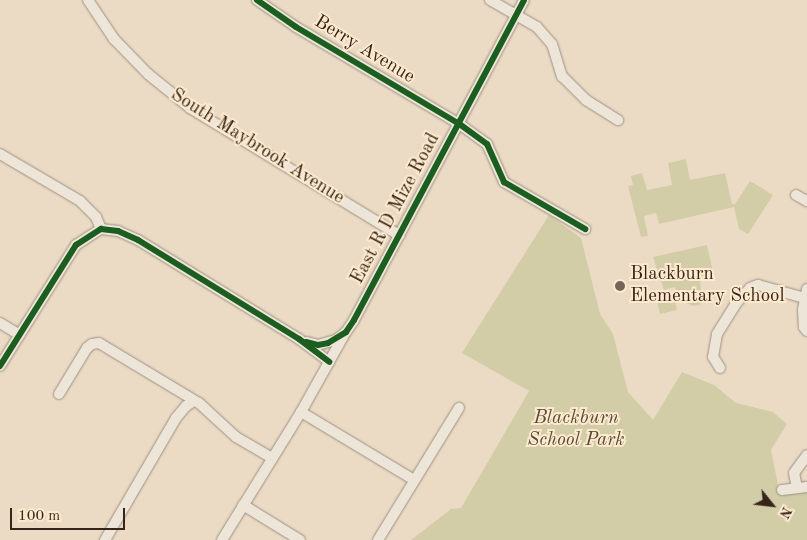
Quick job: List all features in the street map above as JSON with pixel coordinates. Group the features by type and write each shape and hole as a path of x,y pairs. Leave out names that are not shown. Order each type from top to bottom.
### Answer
{"street":[{"name":"South Maybrook Avenue","path":"88,0 114,39 141,67 190,108 399,235"},
{"name":"Berry Avenue","path":"257,0 296,27 458,123 487,144 504,182 585,229"},
{"path":"490,0 537,27 552,44 562,76 586,100 618,120"},
{"name":"East R D Mize Road","path":"222,540 301,412 346,332 524,0"},
{"path":"0,154 80,201 96,217 101,229"},
{"path":"796,195 807,201"},
{"path":"0,366 76,245 101,229 118,230 138,240 299,339 329,362"},
{"path":"720,368 713,357 717,334 737,302 750,288 758,286 806,293 803,310 804,327 807,331"},
{"path":"0,323 20,335"},
{"path":"299,339 318,345 336,340 346,332"},
{"path":"60,394 87,348 92,344 99,343 190,396 194,401 206,407 236,437 272,458"},
{"path":"106,538 176,418 194,401"},
{"path":"378,540 459,408"},
{"path":"301,412 414,480"},
{"path":"782,490 802,488 794,473 807,454"},
{"path":"243,505 300,540"}],"green space":[{"path":"686,159 690,180 725,173 732,204 735,204 750,181 773,195 748,234 739,229 734,207 659,224 656,213 644,216 648,236 641,237 628,186 633,185 631,176 642,173 647,190 672,185 668,163"},
{"name":"Blackburn School Park","path":"549,215 581,238 600,314 613,334 628,392 653,420 682,372 714,385 736,403 773,412 787,424 771,450 780,495 807,491 807,540 411,540 451,509 461,508 529,391 462,353"},
{"path":"707,245 714,277 700,281 702,301 700,305 693,306 678,299 675,287 664,290 653,257"},
{"path":"673,293 677,310 660,314 656,297"}],"cycle path":[{"path":"257,0 296,27 458,123 487,144 504,182 585,229"},
{"path":"306,342 318,345 328,343 346,332 354,320 524,0"},
{"path":"0,366 76,245 101,229 118,231 138,240 299,339 329,362"}],"place":[{"name":"Blackburn Elementary School","path":"620,286"}]}
